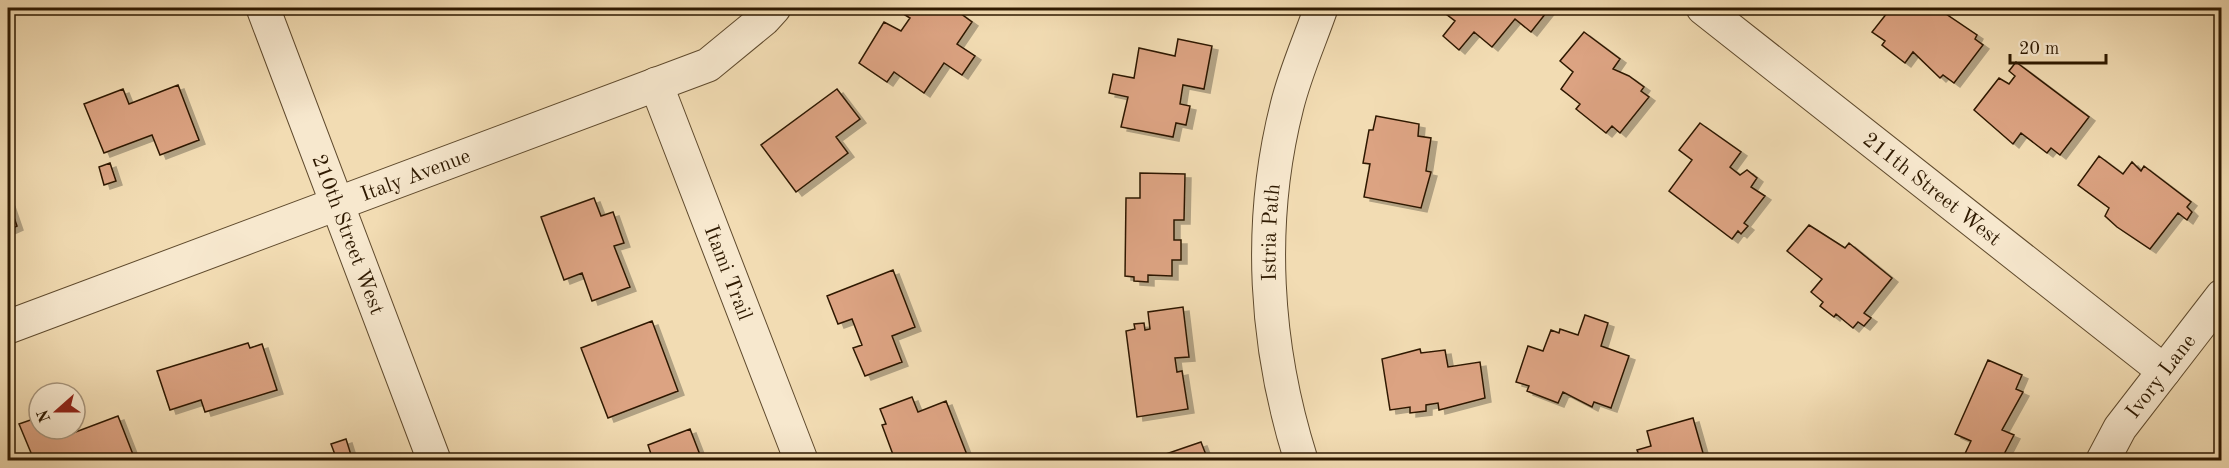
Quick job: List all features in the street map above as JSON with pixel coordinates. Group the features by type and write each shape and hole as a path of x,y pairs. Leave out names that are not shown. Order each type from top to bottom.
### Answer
{"street":[{"name":"210th Street West","path":"263,8 434,460"},
{"name":"Italy Avenue","path":"8,327 708,65 774,8"},
{"name":"Istria Path","path":"1301,460 1289,421 1270,327 1269,204 1287,106 1321,8"},
{"name":"211th Street West","path":"1703,8 2164,371"},
{"name":"Itami Trail","path":"656,84 801,460"},
{"name":"Ivory Lane","path":"2103,460 2120,428 2222,296"}],"building":[{"path":"910,8 953,8 972,22 957,44 975,56 962,75 944,63 924,93 894,72 887,82 859,63 884,22 901,31 910,18 905,15"},
{"path":"1438,8 1550,8 1531,32 1515,19 1492,47 1474,32 1459,50 1443,36 1455,21"},
{"path":"1891,8 1902,8 1909,12 1912,8 1937,8 1977,35 1975,39 1983,45 1954,83 1943,75 1940,78 1913,52 1905,63 1882,45 1885,41 1872,32"},
{"path":"1584,32 1620,59 1613,69 1629,76 1644,87 1641,91 1649,97 1620,133 1612,126 1606,133 1576,109 1580,104 1561,89 1573,72 1560,61"},
{"path":"1178,39 1212,46 1204,89 1183,85 1180,104 1190,106 1186,125 1176,123 1173,137 1121,127 1128,97 1109,93 1113,74 1134,78 1139,48 1175,56"},
{"path":"2016,62 2089,117 2060,155 2051,148 2047,153 2021,133 2013,144 1974,110 1999,78 2009,84 2015,76 2009,71"},
{"path":"178,85 199,140 160,155 152,135 104,153 84,104 123,89 129,104"},
{"path":"837,89 860,119 836,137 848,153 796,192 761,145"},
{"path":"1376,116 1419,124 1418,136 1431,138 1426,171 1431,172 1421,208 1364,197 1370,164 1363,163 1369,130 1373,130"},
{"path":"1700,123 1741,152 1730,167 1740,175 1747,170 1757,178 1751,187 1765,196 1744,223 1748,226 1741,234 1738,231 1732,239 1669,191 1692,160 1679,150"},
{"path":"2099,156 2123,174 2132,162 2141,171 2144,166 2191,202 2187,207 2192,212 2187,220 2178,213 2150,249 2117,227 2105,216 2109,208 2078,185"},
{"path":"110,163 116,181 104,185 99,167"},
{"path":"1140,173 1185,174 1184,220 1174,220 1174,240 1181,240 1181,260 1172,260 1172,276 1148,275 1148,282 1134,281 1134,277 1125,276 1126,198 1140,198"},
{"path":"594,198 601,216 613,212 624,243 614,246 630,287 592,301 582,273 564,280 541,217"},
{"path":"8,200 17,226 8,230"},
{"path":"1809,225 1845,248 1849,243 1892,278 1864,313 1871,318 1864,326 1858,322 1853,328 1836,314 1834,317 1820,306 1823,302 1811,292 1822,279 1787,251"},
{"path":"893,270 915,327 892,336 902,362 865,376 853,348 862,345 852,319 838,324 827,296"},
{"path":"1183,307 1189,357 1175,358 1177,372 1182,371 1188,409 1137,417 1126,331 1135,329 1134,324 1144,323 1145,330 1150,329 1148,312"},
{"path":"1585,315 1608,323 1601,346 1629,356 1611,408 1594,402 1592,407 1563,392 1558,403 1527,391 1529,386 1516,382 1528,346 1543,351 1551,330 1559,333 1560,329 1578,335"},
{"path":"652,321 678,391 608,418 581,348"},
{"path":"248,343 250,348 262,344 277,390 205,412 201,400 170,410 157,371"},
{"path":"1420,349 1421,353 1445,350 1448,367 1480,362 1485,398 1439,410 1438,403 1426,405 1426,411 1410,413 1410,407 1390,410 1382,359"},
{"path":"1988,360 2022,375 2016,389 2023,392 2002,430 2014,435 2001,460 1962,460 1971,441 1955,434"},
{"path":"912,397 918,412 946,401 969,460 895,460 882,425 886,424 880,409"},
{"path":"118,416 134,457 125,460 34,460 19,424 27,421 27,441 87,441 87,428"},
{"path":"1693,418 1705,460 1641,460 1637,450 1651,446 1647,431"},
{"path":"690,429 702,460 633,460 651,454 648,445"},
{"path":"346,439 352,458 337,460 331,444"},
{"path":"1201,442 1208,460 1161,460 1160,456"},
{"path":"2222,445 2222,460 2212,460"}]}
